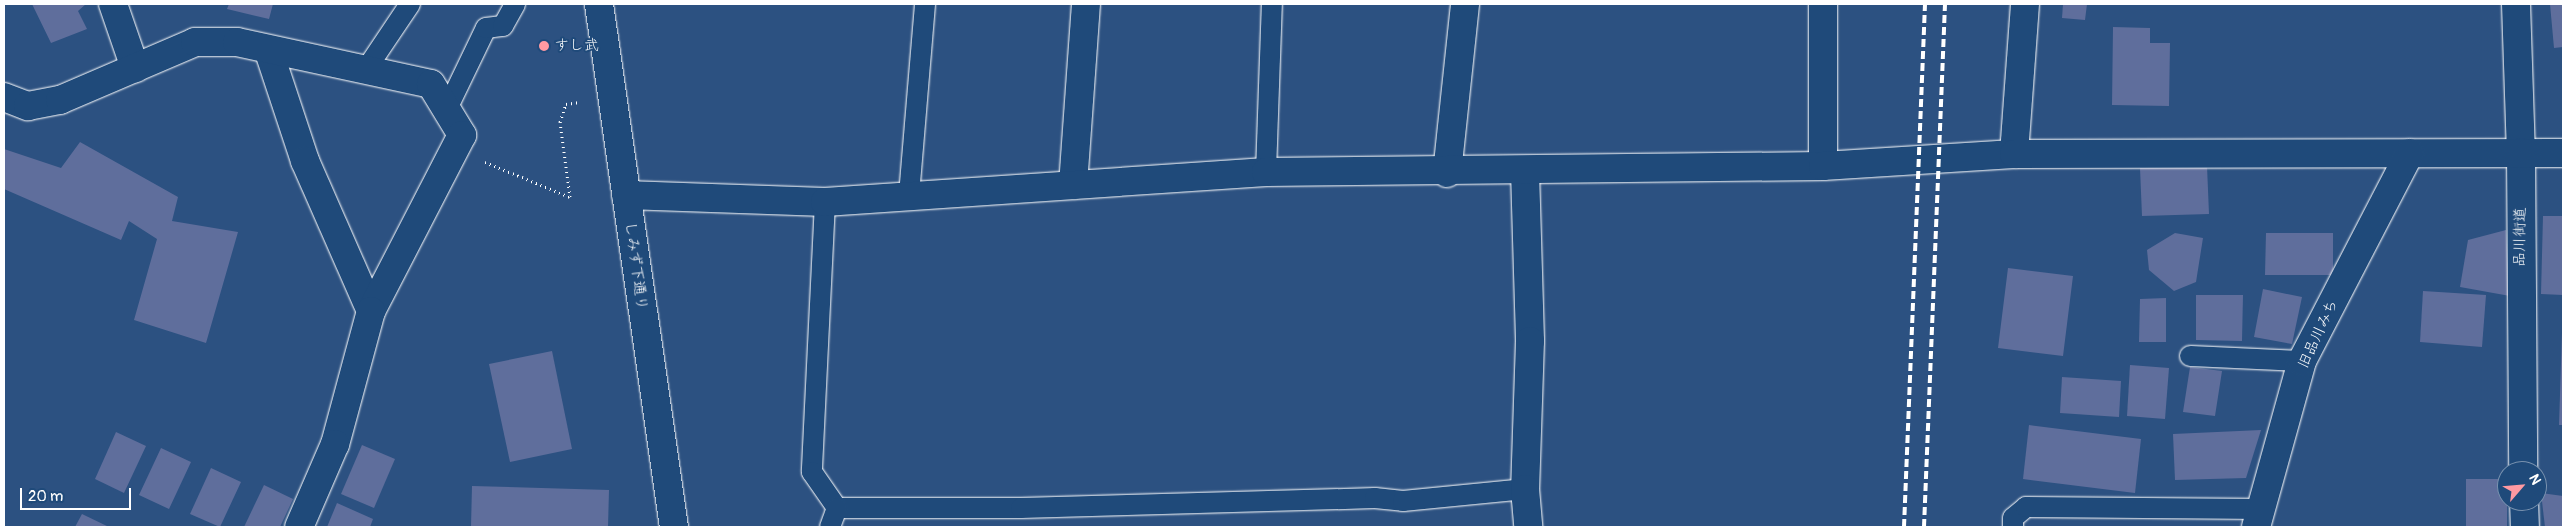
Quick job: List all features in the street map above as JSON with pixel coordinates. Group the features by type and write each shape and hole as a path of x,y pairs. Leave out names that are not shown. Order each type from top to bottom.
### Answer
{"street":[{"path":"113,4 135,68"},
{"name":"しみず下通り","path":"599,4 674,527"},
{"path":"1073,185 1086,4"},
{"path":"1447,173 1465,4"},
{"path":"1823,4 1823,166"},
{"path":"2014,154 2025,4"},
{"name":"品川街道","path":"2516,4 2521,152 2523,461"},
{"path":"6,93 28,106 60,100 195,42 237,42 269,52 367,68 432,84 446,111 462,135 457,150 371,311 335,444 299,527"},
{"path":"269,52 305,161 371,311"},
{"name":"旧品川みち","path":"2259,518 2302,360 2410,152"},
{"path":"626,195 825,202 1266,172 1447,173 1823,166 2014,154 2563,153"},
{"path":"1522,524 1530,340 1525,171"},
{"path":"2524,511 2525,527"}],"lane":[{"path":"367,68 410,4"},
{"path":"446,111 486,28 503,26 515,4"},
{"path":"909,195 925,4"},
{"path":"1266,172 1272,4"},
{"path":"825,202 812,472 837,508"},
{"path":"2190,356 2302,360"},
{"path":"837,508 1021,508 1375,498 1403,501 1525,489"},
{"path":"2013,527 2013,518 2026,507 2259,518"},
{"path":"830,527 837,508"}],"path":[{"path":"457,150 570,197 560,122 566,104 580,102"}],"building":[{"path":"32,4 86,4 78,11 87,29 51,43"},
{"path":"229,4 273,4 269,19 227,9"},
{"path":"2063,4 2087,4 2085,20 2062,18"},
{"path":"2550,4 2563,4 2563,47 2554,48"},
{"path":"2113,27 2150,28 2150,43 2170,43 2169,106 2112,105"},
{"path":"80,142 178,197 172,221 238,232 206,343 134,320 157,239 129,221 121,240 4,189 4,149 61,168"},
{"path":"2207,166 2209,214 2142,216 2140,168"},
{"path":"2543,216 2563,216 2563,295 2541,294"},
{"path":"2506,230 2510,296 2460,287 2468,240"},
{"path":"2175,233 2203,238 2196,282 2174,291 2149,270 2147,250"},
{"path":"2266,233 2333,233 2333,275 2265,275"},
{"path":"2008,268 2073,276 2063,356 1998,348"},
{"path":"2263,289 2302,297 2292,344 2254,337"},
{"path":"2423,291 2486,295 2482,347 2420,342"},
{"path":"2196,295 2243,295 2242,341 2196,340"},
{"path":"2166,298 2166,342 2139,342 2140,299"},
{"path":"2562,333 2563,425 2559,425"},
{"path":"552,351 572,449 510,462 489,364"},
{"path":"2130,365 2169,368 2165,419 2127,416"},
{"path":"2190,367 2222,371 2215,416 2183,412"},
{"path":"2062,377 2121,381 2119,417 2060,413"},
{"path":"2029,425 2141,439 2135,493 2023,479"},
{"path":"2261,430 2246,478 2175,480 2173,434"},
{"path":"116,432 146,446 124,493 95,479"},
{"path":"362,445 395,459 374,508 341,494"},
{"path":"161,448 191,462 169,509 139,495"},
{"path":"211,468 241,482 220,527 190,514"},
{"path":"2466,479 2497,479 2497,511 2507,511 2507,527 2466,527"},
{"path":"264,485 293,499 280,527 244,527"},
{"path":"472,486 609,490 608,527 471,527"},
{"path":"2547,494 2563,496 2563,527 2545,527 2543,511 2547,511"},
{"path":"337,503 373,519 370,527 327,527"},
{"path":"82,514 109,527 75,527"}],"railway":[{"path":"1904,527 1925,4"},
{"path":"1924,527 1945,4"}],"place":[{"name":"すし武","path":"544,46"}]}
